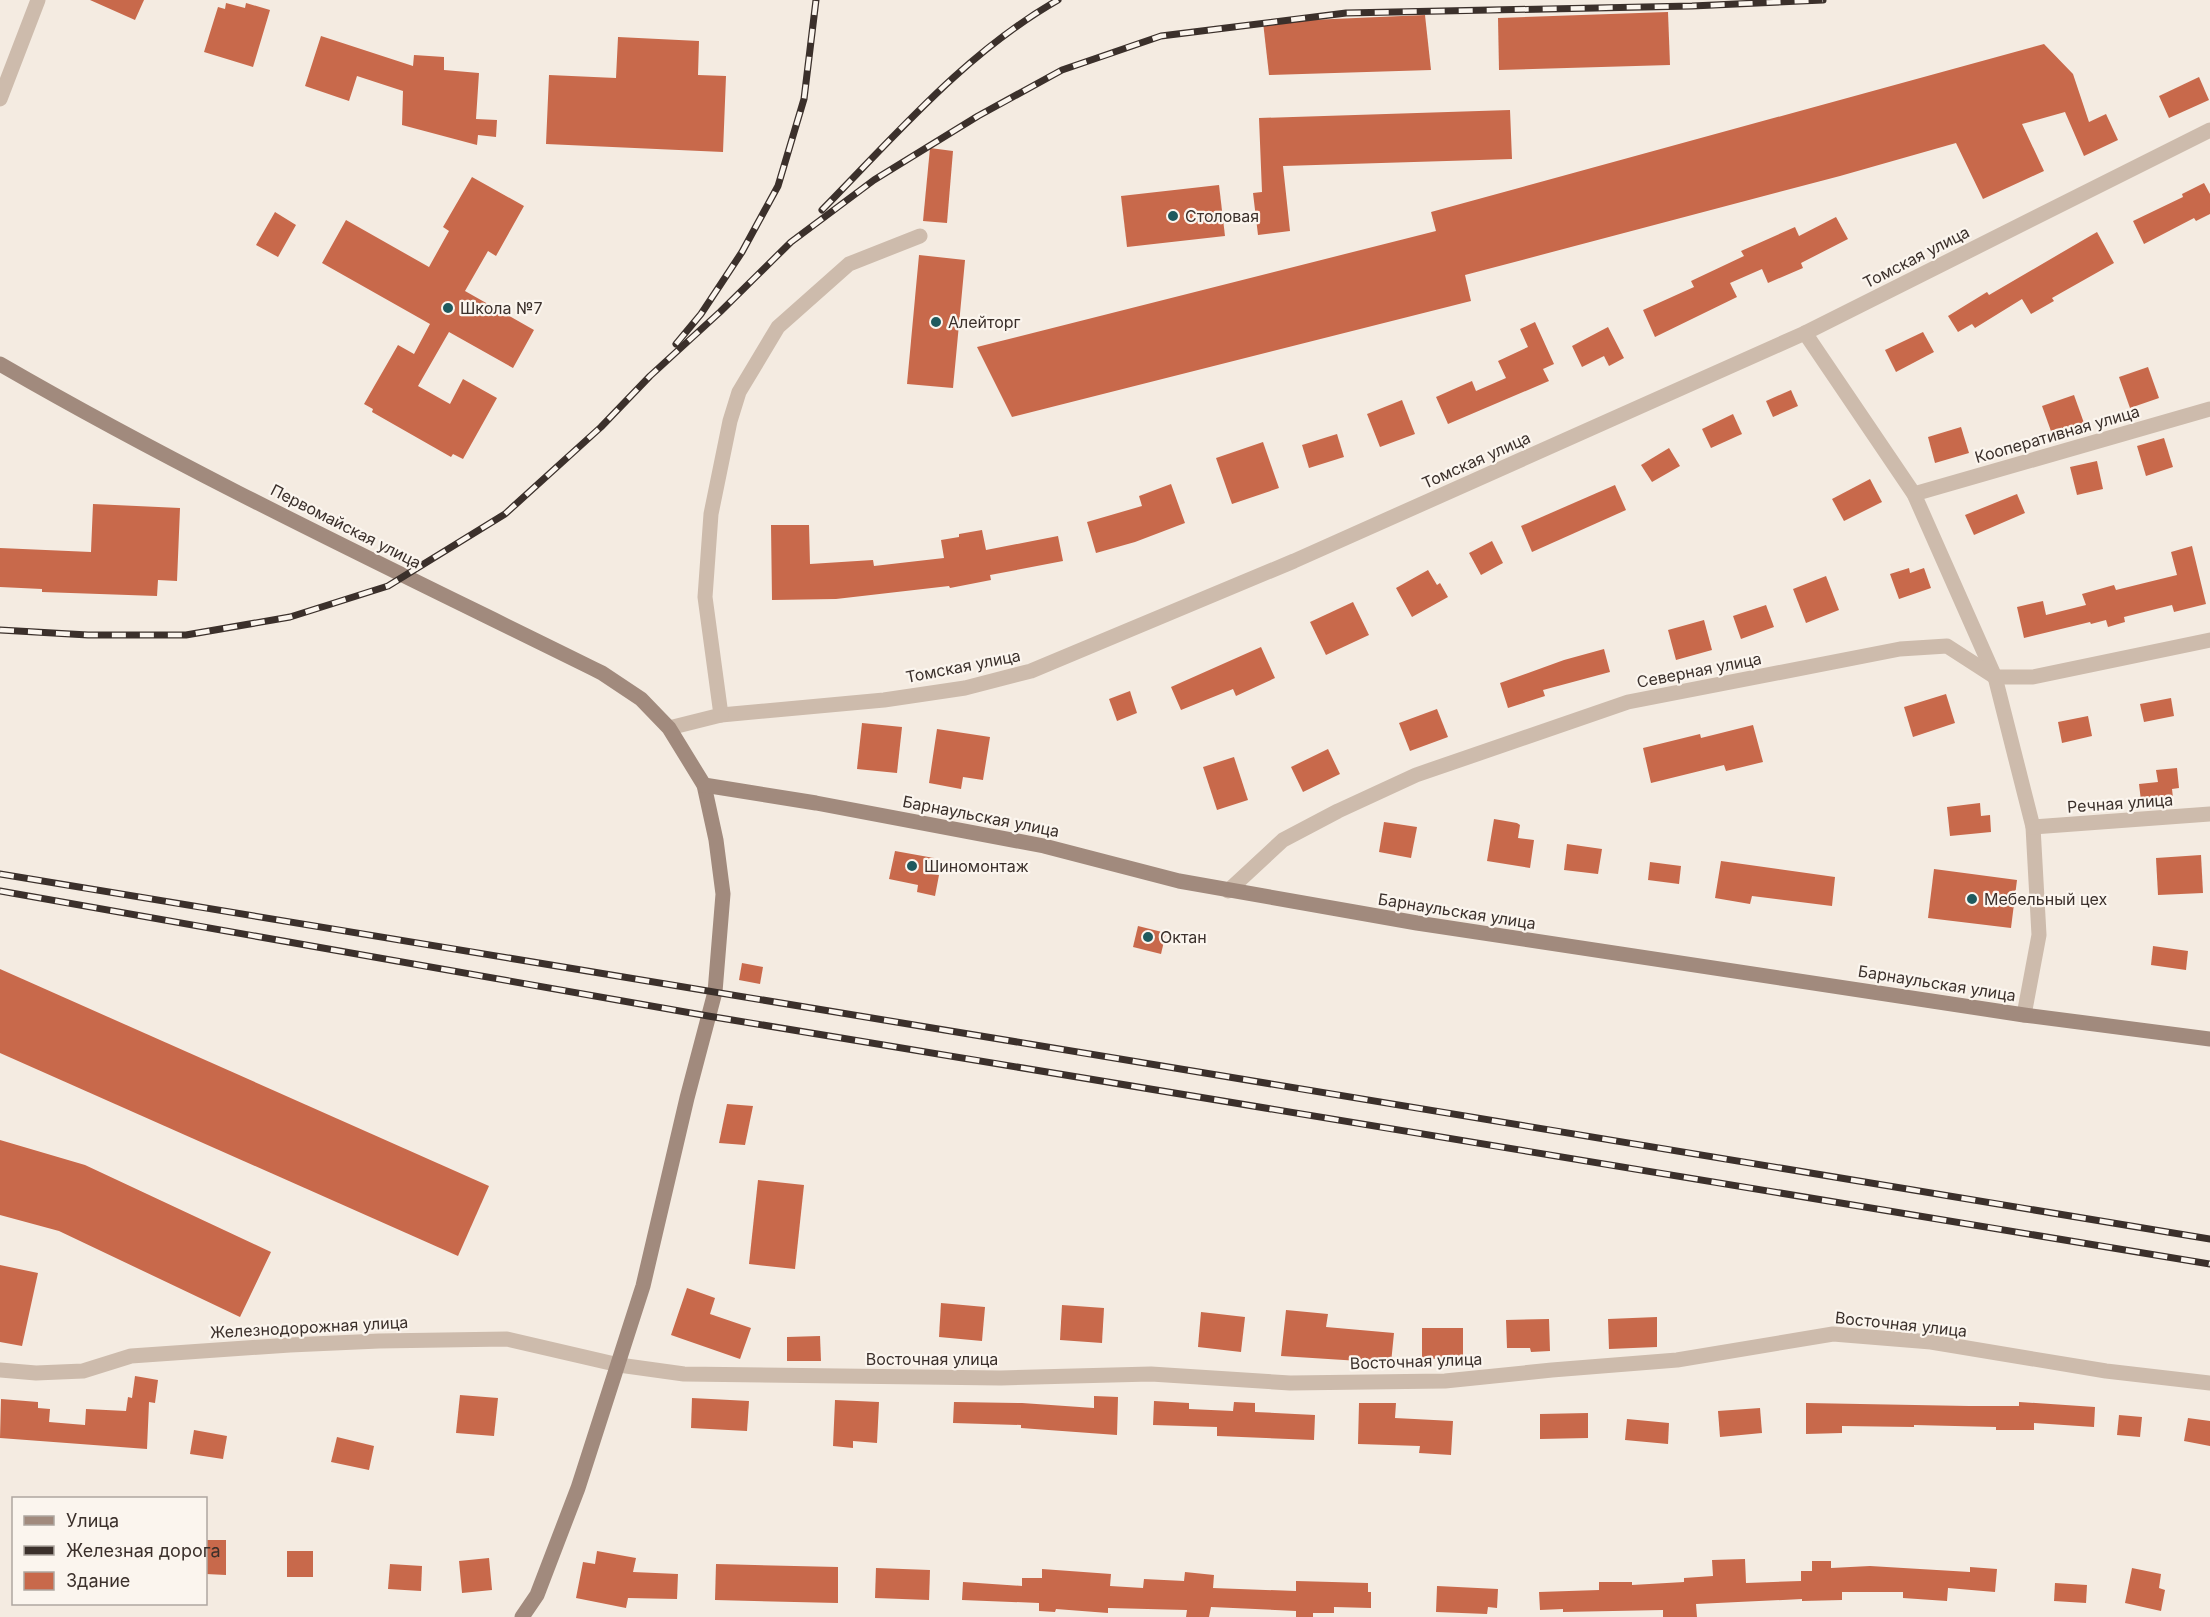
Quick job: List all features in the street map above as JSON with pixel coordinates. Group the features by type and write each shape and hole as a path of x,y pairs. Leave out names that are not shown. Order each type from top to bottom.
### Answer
{"main road":[{"name":"Первомайская улица","path":"0,364 76,408 286,517 602,673 641,699 669,728 704,785 716,840 723,894 715,992 687,1098 643,1286 619,1365 574,1498 537,1595 522,1617"},
{"name":"Барнаульская улица","path":"704,785 816,803 1044,846 1179,881 1417,923 2025,1015 2210,1039"}],"street":[{"path":"0,99 39,0"},
{"name":"Томская улица","path":"721,714 884,700 964,688 1031,671 1294,561 1805,333 2210,130"},
{"path":"669,728 721,714 705,597 711,514 730,421 739,392 778,327 849,264 920,236"},
{"path":"1805,333 1914,494 1995,677 2033,827 2039,934 2025,1015"},
{"name":"Кооперативная улица","path":"1914,494 2210,409"},
{"path":"1995,677 2033,677 2210,640"},
{"name":"Северная улица","path":"1228,891 1283,840 1338,811 1416,775 1628,702 1900,649 1922,647 1947,646 1995,677"},
{"name":"Речная улица","path":"2033,827 2210,814"},
{"name":"Восточная улица","path":"619,1365 684,1374 835,1377 1036,1377 1151,1374 1290,1383 1445,1381 1677,1360 1833,1334 1931,1342 2106,1371 2210,1383"},
{"name":"Железнодорожная улица","path":"0,1370 36,1373 83,1371 130,1356 290,1345 507,1339 619,1365"}],"building":[{"path":"90,0 144,0 135,20"},
{"path":"226,3 245,8 246,3 270,10 253,67 204,52 218,7 225,9"},
{"path":"1668,12 1670,65 1499,70 1498,18"},
{"path":"1425,15 1431,70 1269,75 1263,22"},
{"path":"321,36 413,66 414,55 444,57 444,70 479,73 476,119 497,120 496,137 478,135 477,145 402,125 403,91 357,76 349,101 305,86"},
{"path":"618,37 699,41 698,75 726,76 723,152 546,144 549,75 616,78"},
{"path":"2044,44 2073,74 2089,122 2106,114 2118,140 2084,156 2065,112 2022,124 2044,171 1983,199 1956,143 1465,275 1471,301 1012,417 977,347 1436,231 1431,212"},
{"path":"2199,77 2209,100 2169,118 2159,96"},
{"path":"1510,110 1512,159 1283,166 1290,231 1258,235 1253,193 1262,192 1259,118"},
{"path":"930,148 953,151 947,223 923,221"},
{"name":"Школа №7","path":"472,177 524,206 496,256 488,251 465,291 534,330 513,368 449,332 418,386 450,404 463,379 497,398 463,459 453,454 451,457 372,412 373,409 364,404 398,345 414,354 430,324 322,263 346,220 429,267 449,231 443,227"},
{"path":"2204,183 2210,194 2210,214 2196,221 2194,218 2144,244 2133,221 2183,197 2182,194"},
{"name":"Столовая","path":"1219,185 1225,236 1127,247 1121,196"},
{"path":"275,212 296,225 278,257 256,245"},
{"path":"1836,217 1848,239 1801,263 1803,268 1768,283 1762,269 1730,283 1737,297 1655,337 1643,310 1694,287 1691,281 1744,256 1741,251 1795,227 1799,236"},
{"path":"2097,232 2114,263 2052,298 2054,301 2031,314 2022,299 1975,328 1972,324 1958,332 1948,316 1987,292 1989,295"},
{"name":"Алейторг","path":"919,255 965,260 953,388 907,384"},
{"path":"1535,322 1554,364 1543,369 1549,381 1448,424 1436,397 1472,381 1476,391 1506,378 1498,361 1528,347 1520,329"},
{"path":"1608,327 1624,358 1609,366 1604,356 1582,367 1572,346"},
{"path":"1923,332 1934,352 1896,372 1885,350"},
{"path":"2148,367 2159,398 2130,408 2119,377"},
{"path":"1791,390 1798,406 1773,417 1766,401"},
{"path":"2074,395 2084,423 2052,434 2042,406"},
{"path":"1402,400 1415,434 1380,447 1367,414"},
{"path":"1733,414 1742,434 1711,448 1702,429"},
{"path":"1961,427 1969,453 1935,463 1928,437"},
{"path":"1337,434 1344,457 1309,468 1302,445"},
{"path":"2164,438 2173,467 2146,476 2137,446"},
{"path":"1263,442 1279,488 1232,504 1216,458"},
{"path":"1669,448 1680,466 1652,482 1641,465"},
{"path":"2097,461 2103,489 2077,495 2070,467"},
{"path":"1870,479 1882,502 1844,521 1832,499"},
{"path":"1171,484 1185,523 1135,542 1096,553 1087,522 1142,506 1139,496"},
{"path":"1615,485 1626,510 1532,552 1521,526"},
{"path":"2017,494 2025,513 1974,535 1965,515"},
{"path":"93,504 180,508 177,581 158,580 157,596 42,592 42,589 0,587 0,548 91,552"},
{"path":"771,525 809,525 810,564 873,560 874,566 944,558 941,540 982,530 986,550 1058,536 1063,561 990,575 991,580 950,588 949,586 836,599 772,600"},
{"path":"1492,541 1503,563 1481,575 1469,553"},
{"path":"2192,546 2206,604 2174,612 2172,605 2124,617 2125,622 2108,627 2106,620 2091,624 2090,622 2024,638 2017,607 2043,601 2046,615 2086,605 2082,594 2114,585 2116,590 2177,575 2171,552"},
{"path":"1909,568 1910,573 1924,568 1931,588 1899,599 1890,574"},
{"path":"1428,570 1437,585 1440,583 1448,597 1412,617 1396,588"},
{"path":"1826,576 1839,610 1806,623 1793,589"},
{"path":"1353,602 1369,635 1326,655 1310,622"},
{"path":"1766,605 1774,627 1741,639 1733,616"},
{"path":"1704,620 1712,650 1676,660 1668,630"},
{"path":"1261,647 1275,678 1236,696 1233,689 1181,710 1171,687"},
{"path":"1604,649 1610,672 1543,690 1545,696 1508,708 1500,683 1564,660"},
{"path":"1130,691 1137,713 1117,721 1109,699"},
{"path":"1946,694 1955,723 1913,737 1904,707"},
{"path":"2171,698 2174,716 2144,722 2140,704"},
{"path":"1437,709 1448,737 1410,751 1399,723"},
{"path":"2088,716 2092,736 2062,743 2058,722"},
{"path":"862,723 902,727 897,773 857,769"},
{"path":"1753,725 1763,762 1726,771 1724,765 1651,783 1643,748 1700,734 1701,738"},
{"path":"937,729 990,737 983,780 963,777 961,789 929,783"},
{"path":"1328,749 1340,774 1303,792 1291,767"},
{"path":"1234,757 1248,800 1217,810 1203,767"},
{"path":"2177,768 2179,788 2172,789 2174,807 2142,809 2139,784 2158,782 2156,770"},
{"path":"1980,803 1981,816 1990,815 1991,832 1950,836 1947,807"},
{"path":"1494,819 1517,823 1520,825 1518,838 1534,840 1530,868 1487,861"},
{"path":"1384,822 1417,827 1411,858 1379,852"},
{"path":"1567,844 1602,849 1598,874 1564,870"},
{"name":"Шиномонтаж","path":"895,851 934,858 931,874 939,875 935,896 917,892 918,885 889,879"},
{"path":"2201,855 2203,893 2158,895 2156,858"},
{"path":"1721,861 1835,877 1832,906 1752,896 1750,904 1715,898"},
{"path":"1650,862 1681,866 1679,884 1648,880"},
{"name":"Мебельный цех","path":"1934,869 2017,880 2011,928 1928,918"},
{"path":"1138,926 1166,933 1161,954 1133,947"},
{"path":"2153,946 2188,951 2186,970 2151,965"},
{"path":"742,963 763,967 760,984 739,980"},
{"path":"0,969 489,1186 458,1256 0,1053"},
{"path":"727,1104 753,1106 745,1145 719,1143"},
{"path":"0,1140 85,1165 271,1252 240,1317 59,1231 0,1215"},
{"path":"758,1180 804,1185 795,1269 749,1264"},
{"path":"0,1265 38,1273 22,1346 0,1342"},
{"path":"687,1288 715,1298 710,1314 751,1328 740,1359 671,1335"},
{"path":"941,1303 985,1307 982,1341 939,1337"},
{"path":"1062,1305 1104,1308 1102,1343 1060,1340"},
{"path":"1286,1310 1328,1314 1326,1327 1394,1333 1391,1363 1281,1356"},
{"path":"1201,1312 1245,1317 1241,1352 1198,1347"},
{"path":"1657,1317 1657,1347 1609,1349 1608,1319"},
{"path":"1549,1319 1550,1351 1531,1352 1530,1348 1507,1348 1506,1320"},
{"path":"1422,1328 1463,1328 1463,1358 1422,1359"},
{"path":"820,1336 821,1361 787,1361 787,1337"},
{"path":"135,1376 158,1380 155,1403 149,1402 147,1449 0,1438 1,1399 38,1402 38,1408 50,1409 49,1422 85,1425 86,1409 126,1411 128,1397 132,1398"},
{"path":"460,1395 498,1398 494,1436 456,1433"},
{"path":"1094,1396 1118,1397 1117,1435 1021,1428 1021,1425 953,1423 954,1402 1022,1403 1094,1408"},
{"path":"692,1398 749,1401 747,1431 691,1428"},
{"path":"835,1400 879,1402 877,1443 853,1441 853,1448 833,1446"},
{"path":"1154,1401 1189,1403 1189,1409 1233,1411 1234,1402 1255,1403 1255,1412 1315,1415 1314,1440 1217,1436 1217,1427 1153,1425"},
{"path":"2019,1402 2095,1407 2094,1427 2034,1423 2034,1430 1914,1425 1914,1427 1842,1426 1842,1433 1806,1434 1806,1403 2019,1406"},
{"path":"1359,1403 1396,1403 1395,1418 1453,1421 1451,1455 1419,1453 1420,1446 1358,1444"},
{"path":"1760,1408 1762,1433 1720,1437 1718,1411"},
{"path":"1588,1413 1588,1438 1540,1439 1540,1414"},
{"path":"2119,1415 2142,1417 2140,1437 2117,1435"},
{"path":"2188,1418 2210,1421 2210,1446 2184,1441"},
{"path":"1627,1419 1669,1423 1668,1444 1625,1440"},
{"path":"194,1430 227,1436 223,1459 190,1454"},
{"path":"337,1437 374,1446 369,1470 331,1462"},
{"path":"207,1540 226,1540 226,1575 207,1574"},
{"path":"287,1551 313,1551 313,1577 287,1577"},
{"path":"597,1551 636,1558 633,1572 678,1574 677,1599 628,1598 626,1608 576,1598 583,1562 595,1564"},
{"path":"489,1558 492,1590 462,1593 459,1561"},
{"path":"1745,1559 1746,1583 1801,1581 1801,1571 1812,1571 1812,1561 1831,1561 1831,1568 1870,1566 1970,1572 1970,1567 1997,1569 1995,1592 1948,1588 1947,1601 1903,1598 1903,1592 1842,1592 1842,1600 1802,1601 1802,1599 1696,1604 1697,1617 1663,1617 1663,1610 1563,1612 1563,1609 1540,1610 1539,1592 1599,1590 1599,1582 1632,1582 1632,1585 1684,1582 1684,1578 1713,1576 1712,1560"},
{"path":"390,1564 422,1566 421,1591 388,1589"},
{"path":"716,1564 838,1567 838,1603 715,1600"},
{"path":"876,1568 930,1570 929,1600 875,1598"},
{"path":"2132,1568 2161,1574 2159,1588 2165,1590 2161,1611 2125,1603"},
{"path":"1042,1569 1111,1574 1110,1586 1143,1588 1144,1579 1184,1581 1185,1572 1214,1575 1213,1588 1296,1591 1296,1581 1368,1583 1368,1592 1371,1592 1371,1608 1334,1607 1334,1613 1313,1613 1313,1617 1296,1617 1296,1611 1211,1607 1209,1617 1186,1617 1187,1610 1108,1608 1108,1613 1056,1609 1055,1612 1039,1611 1039,1603 962,1600 963,1582 1022,1586 1022,1578 1042,1578"},
{"path":"2055,1583 2087,1585 2086,1603 2054,1601"},
{"path":"1437,1586 1498,1589 1497,1608 1488,1607 1487,1614 1436,1612"}],"railway":[{"path":"676,344 701,314 742,252 778,186 804,99 816,0"},
{"path":"822,210 962,70 1024,21 1058,0"},
{"path":"0,630 88,635 186,635 290,617 388,586 505,514 601,427 650,376 720,312 791,242 874,180 978,116 1062,70 1161,36 1346,13 1692,6 1823,0"},
{"path":"0,874 2210,1239"},
{"path":"0,891 708,1016 2210,1264"}],"place":[{"name":"Столовая","path":"1173,216"},
{"name":"Школа №7","path":"448,308"},
{"name":"Алейторг","path":"936,322"},
{"name":"Шиномонтаж","path":"912,866"},
{"name":"Мебельный цех","path":"1972,899"},
{"name":"Октан","path":"1148,937"}]}
